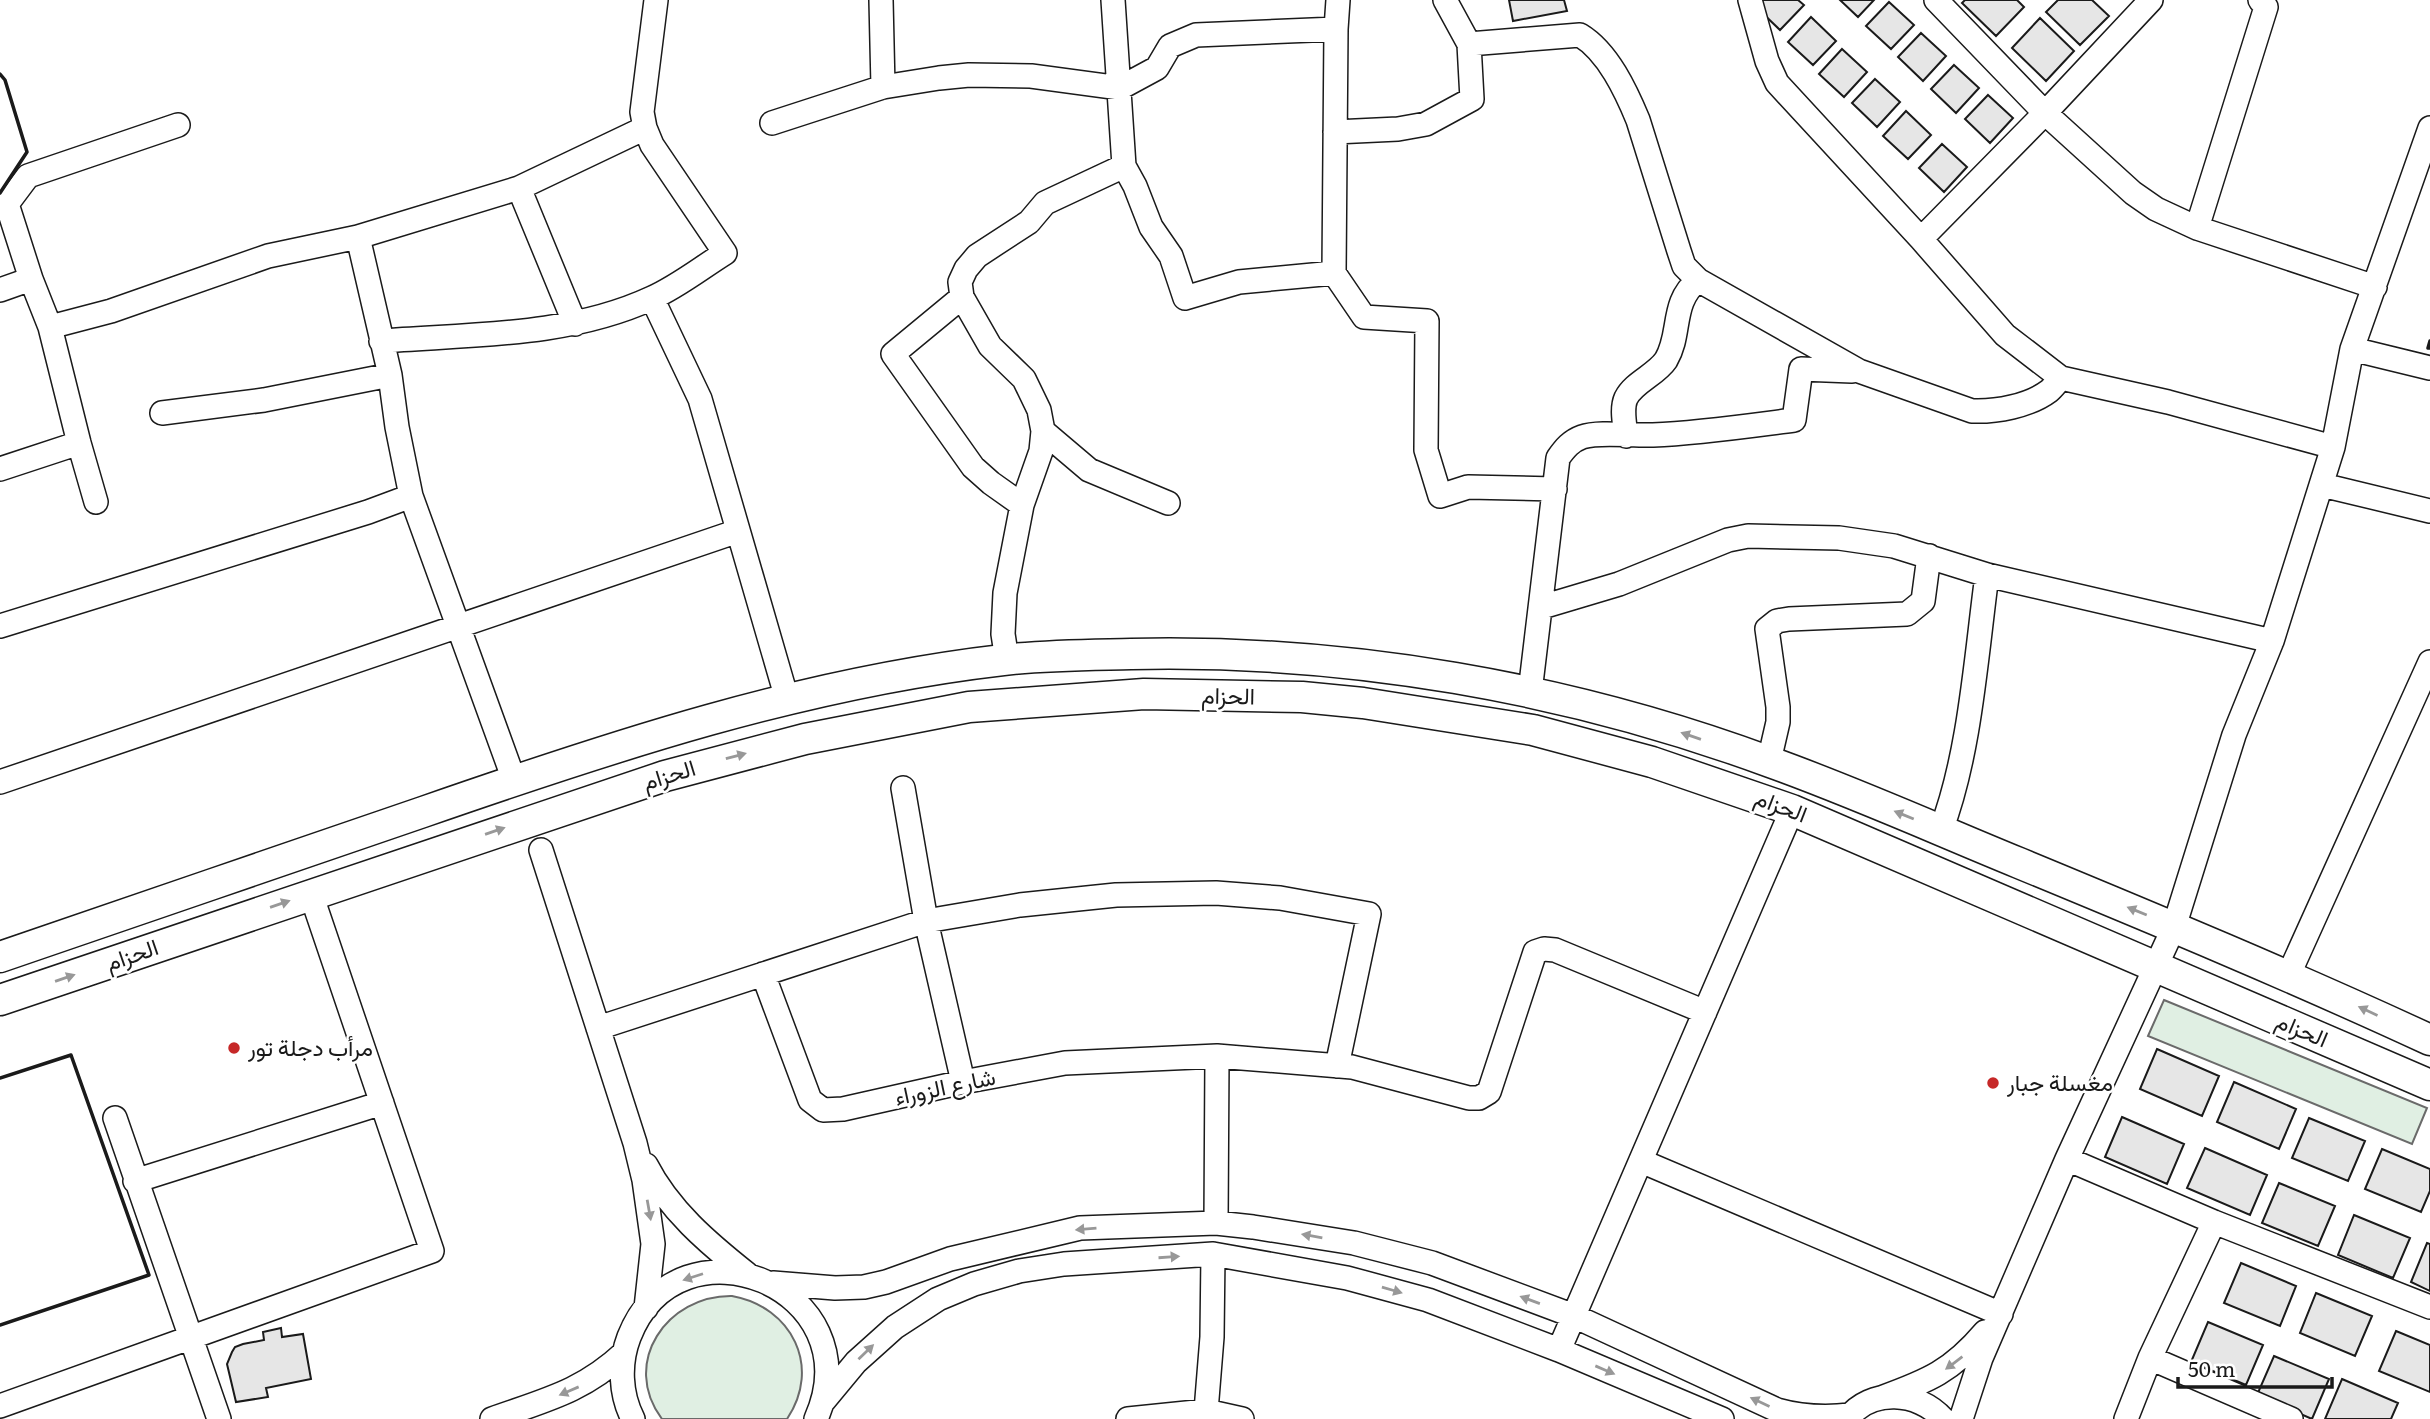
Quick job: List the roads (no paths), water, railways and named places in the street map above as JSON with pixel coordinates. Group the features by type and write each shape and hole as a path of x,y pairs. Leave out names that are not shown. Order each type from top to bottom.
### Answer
{"main road":[{"path":"0,957 637,739 787,699 861,683 1007,660 1083,655 1227,655 1367,665 1530,692 1677,731 1769,761 1941,830 2289,974 2430,1040"},
{"name":"الحزام","path":"0,1000 628,788 805,739 969,707 1057,699 1144,694 1302,697 1443,715 1533,730 1712,780 1792,810 2430,1084"}],"street":[{"path":"381,341 575,324 652,298 725,253 652,145 645,128 642,112 656,0"},
{"path":"881,0 883,87"},
{"path":"1113,0 1125,166 1151,226 1171,256 1185,298 1239,282 1334,273"},
{"path":"1359,0 1338,0 1334,273 1364,317 1427,321 1426,450 1440,496 1468,487 1555,489"},
{"path":"1335,132 1398,129 1426,124 1472,99 1469,44 1445,0"},
{"path":"1750,0 1767,61 1777,83 1922,239 2005,335 2061,378 2168,402 2333,447"},
{"path":"1936,0 2045,113 2133,192 2156,209 2197,228 2375,287"},
{"path":"1922,239 2151,0"},
{"path":"2197,228 2266,7 2260,0"},
{"path":"772,122 883,87 969,75 1031,76 1120,88 1157,68 1170,46 1196,35 1336,29"},
{"path":"1469,44 1580,34 1591,41 1630,100 1684,266 1698,281 1858,371 1972,411 1992,412 2029,401 2049,391 2061,378"},
{"path":"96,502 50,327 4,205 28,176 178,125"},
{"path":"50,327 111,311 268,257 358,237 519,188 645,128"},
{"path":"1961,1419 1972,1380 2067,1159 2174,927 2234,735 2272,641 2322,485 2333,447 2352,349 2430,128"},
{"path":"1007,660 1003,634 1005,593 1022,505 1041,451 1043,431 1039,410 1024,379 990,346 962,297 961,282 966,269 977,256 1029,222 1045,203 1125,166"},
{"path":"519,188 575,324"},
{"path":"358,237 390,375 411,496 514,780"},
{"path":"0,290 32,279"},
{"path":"1626,436 1625,399 1660,368 1667,358 1672,348 1684,293 1698,281"},
{"path":"962,297 893,354 973,467 1022,505"},
{"path":"652,298 700,399 787,699"},
{"path":"2352,349 2430,368"},
{"path":"1530,692 1558,458 1568,444 1594,434 1679,434 1794,420 1801,369 1858,371"},
{"path":"162,413 264,400 390,375"},
{"path":"1043,431 1089,470 1168,503"},
{"path":"0,469 79,443"},
{"path":"2322,485 2430,511"},
{"path":"0,626 368,512 411,496"},
{"path":"0,782 738,531"},
{"path":"1542,607 1619,584 1728,540 1748,536 1866,540 1929,556 1987,575 2272,641"},
{"path":"1769,761 1778,722 1778,707 1767,629 1777,621 1789,619 1907,614 1923,601 1929,556"},
{"path":"1941,830 1949,808 1968,718 1987,575"},
{"path":"2289,974 2430,662"},
{"path":"903,788 926,920 963,1082"},
{"path":"1559,1350 1792,810"},
{"path":"541,850 635,1143 644,1180 653,1244 646,1308"},
{"path":"0,1406 432,1251 311,894"},
{"path":"598,1028 926,920 1020,905 1116,895 1250,894 1369,914 1337,1066"},
{"name":"شارع الزوراء","path":"763,974 810,1100 823,1110 843,1109 1065,1063 1217,1056 1352,1067 1469,1098 1479,1098 1489,1093 1535,952 1544,949 1555,950 1705,1012"},
{"path":"1216,1223 1217,1056"},
{"path":"135,1181 382,1103"},
{"path":"114,1118 219,1419"},
{"path":"635,1143 652,1177 692,1228 747,1274"},
{"path":"2067,1159 2214,1222 2430,1307"},
{"path":"1641,1161 2001,1314"},
{"path":"2126,1419 2150,1359 2214,1222"},
{"path":"633,1419 622,1383 624,1353 632,1328 646,1308 664,1291 686,1279 710,1272 747,1274 773,1283 835,1288 864,1287 950,1259 1080,1228 1216,1223 1340,1241 1433,1263 1574,1316 1777,1410 1797,1416 1849,1417 1864,1404 1931,1379 1967,1353 2001,1314"},
{"path":"818,1415 856,1362 895,1327 938,1299 974,1284 1019,1271 1064,1264 1213,1254 1298,1267 1428,1300 1559,1350 1710,1417"},
{"path":"1206,1411 1212,1337 1213,1254"},
{"path":"773,1283 798,1302 816,1327 822,1342 827,1373 818,1415"},
{"path":"492,1419 584,1384 606,1370 624,1353"},
{"path":"2150,1359 2291,1419"},
{"path":"1881,1398 1900,1396 1917,1400 1935,1410 1943,1419"},
{"path":"1129,1419 1206,1411 1242,1419"}],"place":[{"name":"مرأب دجلة تور","path":"234,1048"},
{"name":"مغسلة جبار","path":"1993,1083"}]}
